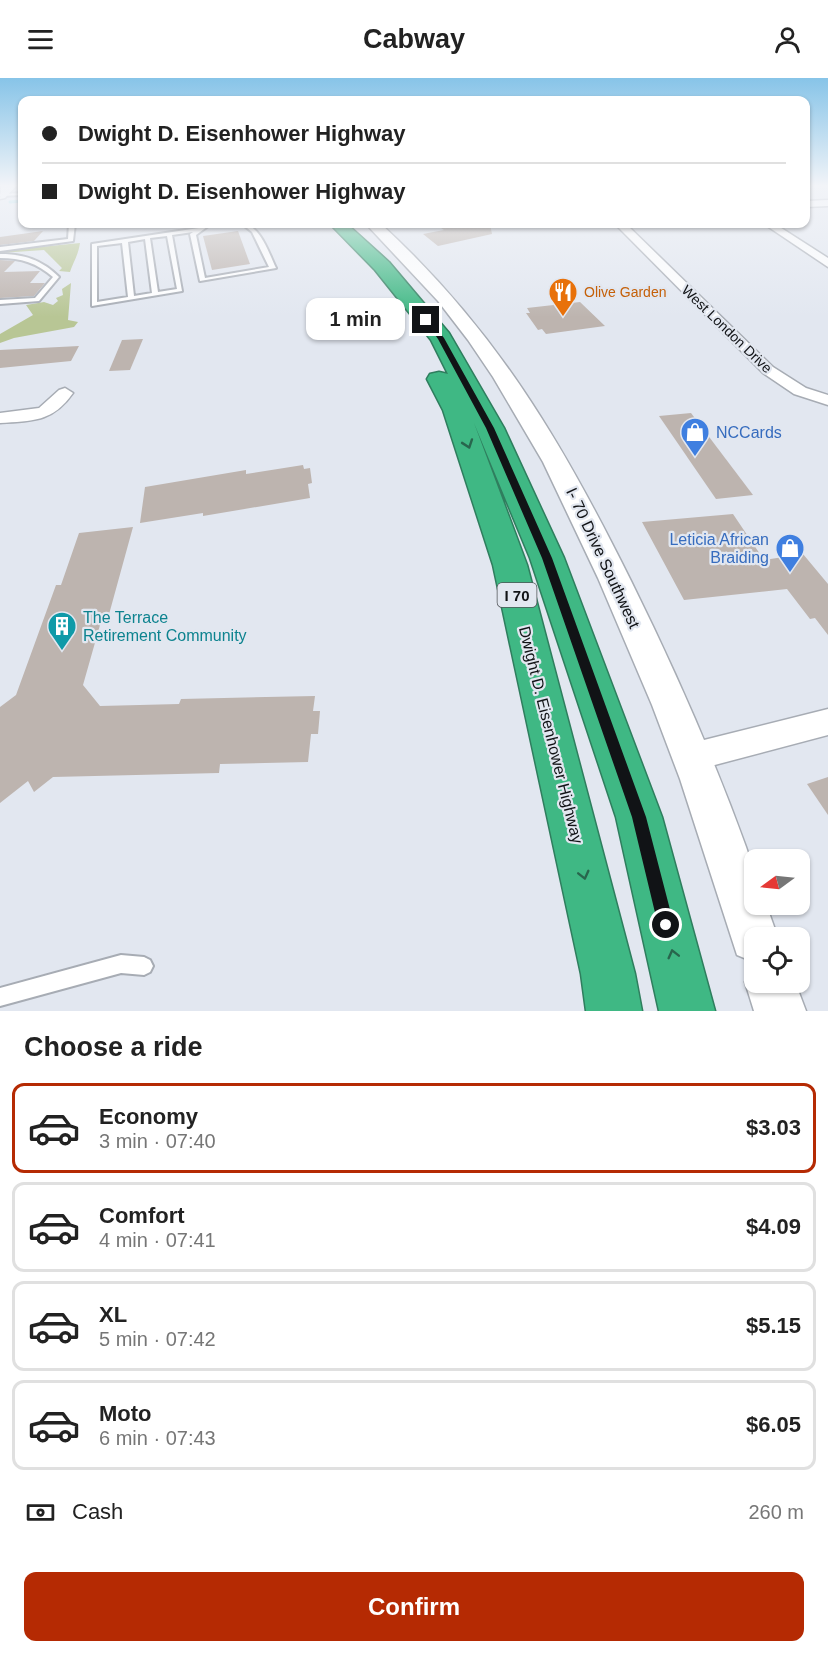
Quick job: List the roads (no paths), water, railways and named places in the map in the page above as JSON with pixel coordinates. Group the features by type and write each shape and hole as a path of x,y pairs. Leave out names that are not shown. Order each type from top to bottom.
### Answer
{"highway":[{"name":"Dwight D. Eisenhower Highway","path":"326,230 336,238 401,319 419,344 456,410 510,566 608,974 614,1011"},
{"name":"I 70","path":"344,230 382,266 441,338 500,450 547,558 639,817 687,1011"}],"street":[{"name":"I- 70 Drive Southwest","path":"381,230 456,309 505,375 546,442 621,593 692,757 750,927"},
{"name":"West London Drive","path":"626,230 768,370 800,391 823,399"},
{"path":"777,230 828,263"},
{"path":"0,418 48,412 58,404 65,393"},
{"path":"692,757 828,722"},
{"path":"774,993 780,1011"}],"lane":[{"path":"0,249 71,240 72,230"},
{"path":"169,234 180,290 94,305 94,246 147,237 198,230"},
{"path":"200,230 193,234 202,280 273,268 252,230"},
{"path":"147,237 155,295"},
{"path":"125,241 131,299"},
{"path":"0,256 31,258 44,265 56,277 37,300 0,302"},
{"path":"0,997 122,964 144,966"}],"place":[{"name":"Olive Garden","path":"563,318"},
{"name":"NCCards","path":"695,458"},
{"name":"Leticia African Braiding","path":"790,574"},
{"name":"The Terrace Retirement Community","path":"62,652"}]}
